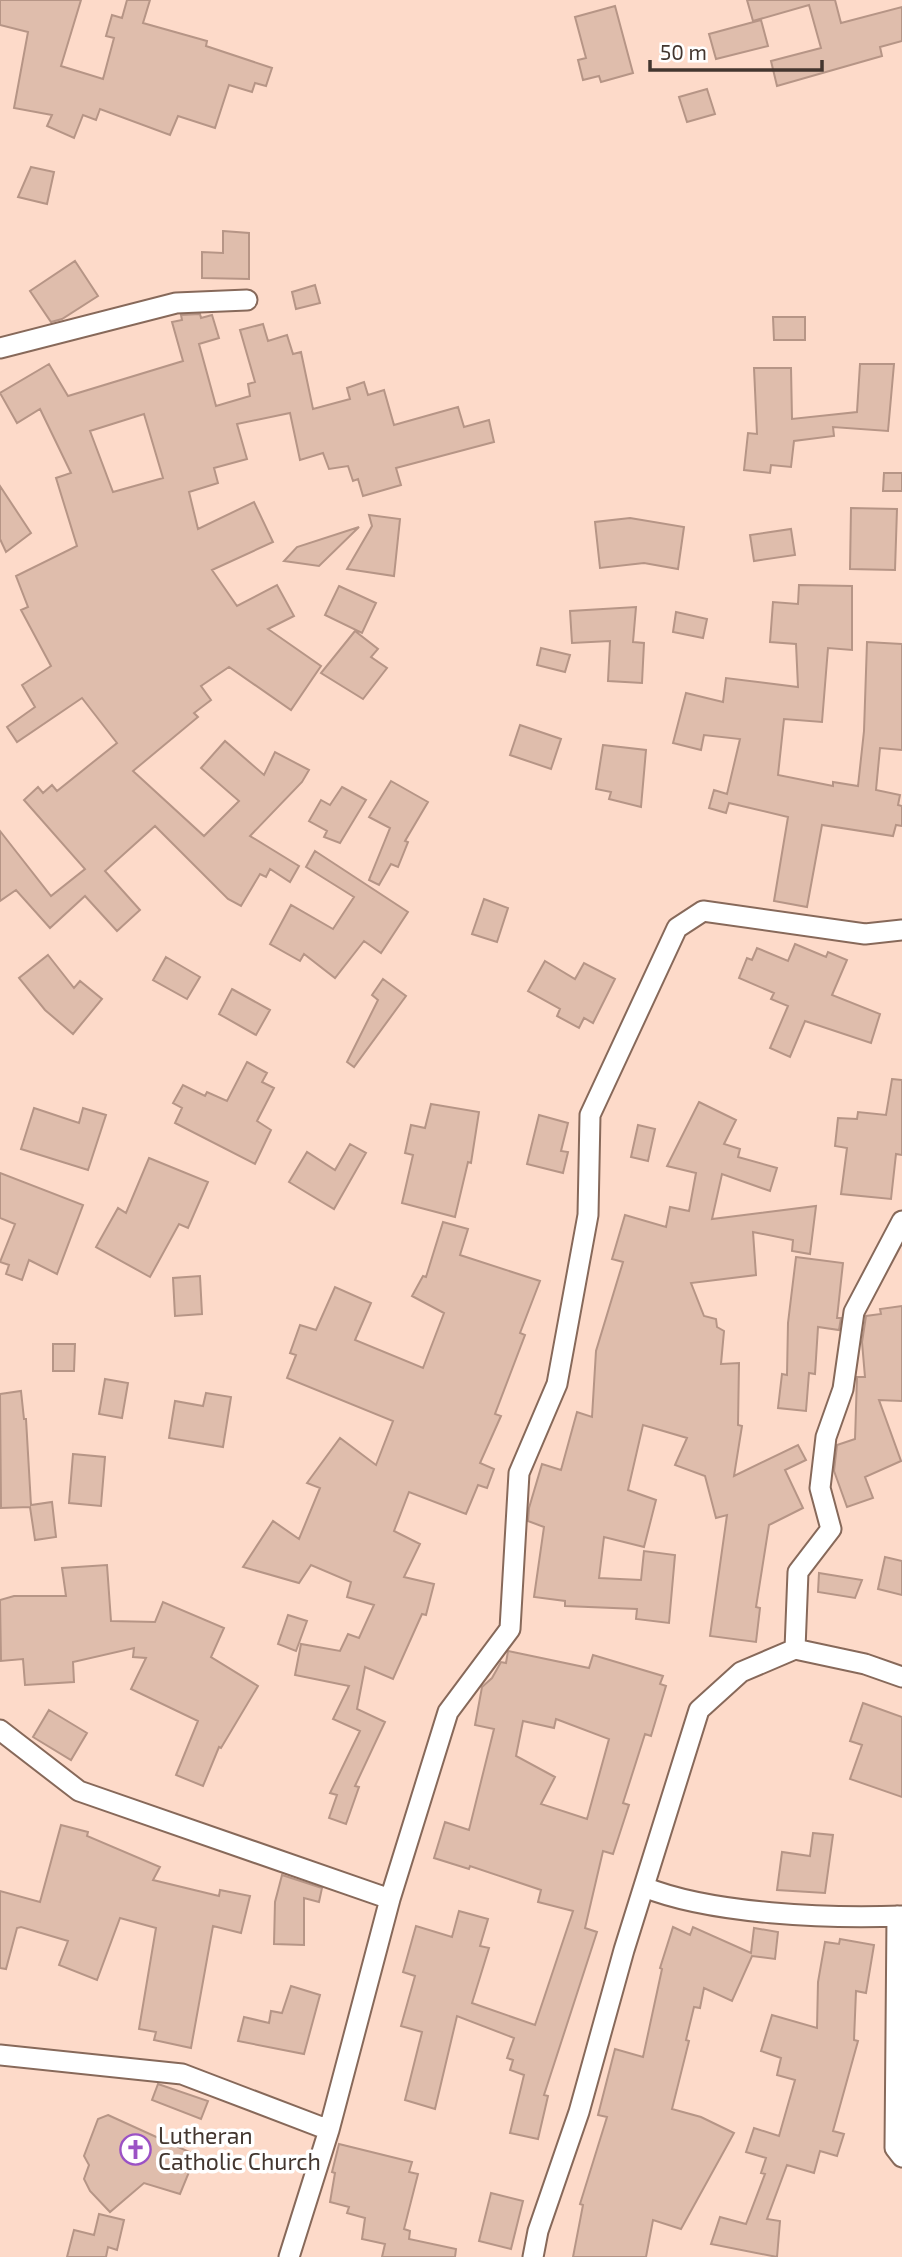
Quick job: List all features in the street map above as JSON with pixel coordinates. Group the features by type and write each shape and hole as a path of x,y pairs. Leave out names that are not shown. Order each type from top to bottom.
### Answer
{"street":[{"path":"0,348 176,303 247,300"},
{"path":"289,2257 329,2130 390,1899 448,1712 510,1629 519,1473 557,1384 588,1215 590,1115 677,928 703,911 865,934 902,930"},
{"path":"795,1649 798,1572 831,1529 820,1488 826,1437 843,1389 854,1312 902,1221"},
{"path":"533,2257 538,2231 579,2112 699,1710 741,1672 795,1649 865,1664 902,1677"},
{"path":"0,1730 79,1791 390,1899"},
{"path":"644,1887 675,1899 773,1912 846,1917 900,1916 895,2148 902,2157"},
{"path":"0,2055 182,2074 329,2130"}],"building":[{"path":"0,0 81,0 61,66 103,79 114,38 106,36 112,15 122,18 127,0 150,0 143,23 207,41 206,46 272,68 266,86 255,83 252,92 229,85 215,128 178,116 170,135 100,109 96,120 83,115 74,138 47,126 52,115 14,108 28,32 0,25"},
{"path":"747,0 835,0 841,23 902,7 902,41 880,47 882,56 777,86 771,61 821,48 809,5 753,21"},
{"path":"615,6 633,73 601,82 599,76 583,80 578,60 586,58 575,17"},
{"path":"761,20 768,46 716,59 709,34"},
{"path":"707,89 715,114 687,122 679,97"},
{"path":"31,167 54,172 47,204 18,197"},
{"path":"223,231 249,233 249,279 202,278 202,252 223,253"},
{"path":"75,261 98,296 62,319 51,322 30,291"},
{"path":"315,285 320,303 296,309 292,292"},
{"path":"200,314 201,318 212,315 219,338 199,344 216,406 250,396 248,384 255,382 240,330 263,324 268,341 287,335 293,354 301,352 313,409 350,399 347,388 364,382 368,395 384,390 394,425 458,407 464,427 489,420 494,442 396,468 401,485 363,496 358,479 353,481 348,466 329,469 323,453 300,460 290,413 237,424 247,459 214,468 218,483 189,492 198,529 254,502 273,542 212,570 237,606 277,585 294,616 268,629 321,666 291,710 229,667 201,686 211,700 194,713 198,717 133,771 204,836 239,801 201,768 225,741 264,775 275,752 309,770 302,782 250,836 299,866 290,882 270,869 266,877 260,874 241,906 228,899 155,826 105,871 140,910 117,931 85,896 50,928 16,890 0,901 0,831 51,896 85,869 24,800 38,787 43,793 52,785 57,791 117,743 82,698 17,742 7,727 35,707 22,685 51,666 21,610 28,607 16,576 77,546 56,478 71,473 40,409 17,423 0,393 49,364 68,396 183,361 172,322 182,320 181,315","holes":["144,414 163,478 113,492 90,431"]},
{"path":"773,317 805,317 805,340 774,340"},
{"path":"860,364 894,364 888,431 833,427 834,436 794,441 791,467 771,465 770,473 744,470 748,433 757,434 754,368 791,368 792,419 857,412"},
{"path":"884,473 902,473 902,491 883,491"},
{"path":"0,486 31,533 6,552 0,539"},
{"path":"851,508 897,509 895,570 850,569"},
{"path":"369,515 400,519 394,576 347,569 372,526"},
{"path":"630,518 684,527 678,569 644,563 600,568 595,522"},
{"path":"359,527 319,566 284,561 297,547"},
{"path":"791,529 795,555 754,561 750,535"},
{"path":"799,585 852,586 852,650 828,648 822,722 784,719 778,775 833,786 833,782 858,786 864,731 867,642 902,644 902,750 880,748 876,790 900,795 898,805 902,806 902,826 896,825 893,836 822,825 807,907 774,901 788,817 729,803 726,813 709,808 714,790 727,794 740,739 704,735 701,750 673,743 686,693 723,702 726,678 798,687 796,644 770,642 773,602 798,604"},
{"path":"339,586 376,603 362,633 325,615"},
{"path":"636,607 633,642 644,643 642,683 608,681 610,641 572,643 570,611"},
{"path":"676,612 707,619 703,638 673,632"},
{"path":"355,631 378,649 371,657 387,668 363,699 321,673"},
{"path":"541,648 570,655 565,672 537,665"},
{"path":"520,725 561,739 551,769 510,755"},
{"path":"603,745 646,750 641,807 609,799 611,792 596,789"},
{"path":"391,781 428,802 405,841 408,842 398,867 391,864 379,885 369,880 390,828 369,817"},
{"path":"342,787 366,800 340,843 324,837 327,831 309,821 321,800 330,805"},
{"path":"315,851 408,912 381,953 364,941 335,978 304,954 300,961 270,944 291,905 333,929 354,897 306,867"},
{"path":"484,899 508,908 497,942 472,934"},
{"path":"795,944 826,957 828,952 847,960 832,995 880,1014 871,1043 805,1021 790,1057 770,1048 788,1006 771,999 774,993 739,978 747,958 752,960 757,948 788,961"},
{"path":"48,955 74,988 80,981 102,999 73,1034 45,1010 19,978"},
{"path":"166,957 200,977 187,999 153,980"},
{"path":"545,961 575,979 584,963 615,979 593,1023 584,1018 579,1028 557,1016 560,1009 528,991"},
{"path":"383,979 406,996 354,1067 347,1062 378,1000 372,995"},
{"path":"232,989 270,1010 256,1035 219,1014"},
{"path":"247,1062 267,1073 262,1082 274,1088 257,1121 271,1130 255,1164 175,1123 182,1108 173,1103 183,1085 205,1096 207,1092 227,1101"},
{"path":"892,1079 902,1080 902,1155 896,1154 891,1199 841,1194 847,1148 835,1146 838,1118 857,1119 858,1112 886,1115"},
{"path":"699,1102 736,1120 724,1144 740,1149 738,1157 777,1168 770,1191 722,1174 712,1219 816,1206 810,1254 792,1251 793,1240 753,1232 756,1275 691,1283 704,1316 716,1319 717,1327 724,1331 721,1364 739,1363 738,1425 742,1426 734,1476 798,1445 806,1460 785,1470 803,1508 769,1525 756,1607 760,1608 756,1642 710,1636 727,1515 716,1518 705,1476 675,1465 687,1438 643,1425 628,1490 656,1500 644,1547 604,1537 599,1578 641,1580 644,1551 675,1555 669,1623 636,1619 637,1609 565,1606 565,1601 534,1597 544,1527 528,1521 529,1508 542,1464 561,1470 577,1412 592,1417 596,1351 623,1262 612,1259 625,1215 666,1227 670,1207 689,1211 696,1173 667,1166"},
{"path":"431,1104 479,1112 471,1163 468,1162 455,1217 402,1203 413,1155 405,1153 411,1125 425,1128"},
{"path":"34,1108 79,1123 83,1108 106,1115 88,1170 21,1149"},
{"path":"539,1115 568,1123 561,1151 568,1152 563,1173 527,1164"},
{"path":"638,1125 655,1129 648,1161 631,1157"},
{"path":"350,1144 366,1153 334,1209 289,1182 307,1152 335,1170"},
{"path":"149,1158 208,1182 188,1228 179,1224 150,1277 96,1247 118,1208 126,1213"},
{"path":"0,1173 83,1205 57,1274 29,1260 22,1280 6,1274 9,1265 0,1262 15,1224 0,1218"},
{"path":"443,1222 468,1229 460,1255 540,1281 520,1333 525,1335 495,1414 501,1416 480,1463 494,1469 487,1488 478,1485 466,1514 409,1492 394,1531 420,1544 404,1577 434,1584 426,1615 422,1614 393,1679 365,1667 357,1709 385,1722 355,1786 359,1787 346,1824 329,1818 337,1795 330,1793 360,1731 333,1719 349,1686 295,1675 301,1644 340,1651 348,1634 359,1638 374,1605 347,1597 351,1582 311,1565 299,1583 243,1567 273,1521 299,1539 320,1488 307,1483 340,1438 376,1465 393,1421 287,1378 296,1355 290,1353 300,1325 316,1330 335,1287 371,1303 355,1340 423,1368 444,1313 412,1296 423,1276 426,1277"},
{"path":"796,1257 843,1263 837,1318 841,1318 839,1330 818,1327 815,1374 809,1373 806,1411 778,1408 782,1374 787,1375 788,1323"},
{"path":"200,1276 202,1314 175,1316 173,1278"},
{"path":"902,1306 902,1401 879,1400 901,1461 865,1477 873,1498 847,1507 834,1471 837,1445 855,1439 857,1377 865,1377 862,1342 866,1316 881,1314 880,1309"},
{"path":"53,1344 75,1344 74,1371 53,1371"},
{"path":"105,1379 128,1383 122,1418 99,1414"},
{"path":"21,1391 26,1419 31,1505 52,1502 56,1537 35,1540 30,1507 1,1508 0,1394"},
{"path":"206,1393 231,1397 223,1447 169,1438 175,1401 203,1406"},
{"path":"73,1454 105,1457 101,1506 69,1503"},
{"path":"885,1557 902,1561 902,1595 878,1589"},
{"path":"107,1565 111,1621 155,1622 163,1602 224,1628 211,1657 258,1686 221,1748 219,1747 203,1786 176,1775 198,1721 131,1689 146,1658 133,1657 134,1648 73,1662 74,1682 25,1685 23,1659 1,1661 0,1600 14,1596 66,1596 62,1568"},
{"path":"819,1573 862,1580 855,1598 818,1592"},
{"path":"288,1615 307,1621 296,1651 278,1644"},
{"path":"508,1651 589,1668 593,1655 663,1676 660,1684 666,1686 651,1736 645,1734 623,1803 629,1805 613,1854 603,1851 585,1928 597,1932 544,2095 548,2096 538,2139 510,2133 524,2075 510,2070 513,2060 507,2058 514,2038 457,2016 435,2109 405,2100 422,2032 401,2026 415,1976 403,1972 416,1926 452,1937 459,1911 488,1919 480,1946 489,1948 472,2003 535,2025 573,1911 538,1902 541,1890 470,1866 469,1869 434,1858 445,1822 469,1830 494,1729 475,1725 482,1687 492,1678 501,1662 506,1663","holes":["556,1719 609,1739 587,1819 541,1804 555,1777 516,1756 523,1721 554,1728"]},
{"path":"863,1703 902,1717 902,1797 850,1779 862,1745 850,1741"},
{"path":"49,1710 87,1733 71,1760 33,1737"},
{"path":"61,1825 88,1832 87,1836 160,1867 153,1880 219,1896 220,1890 250,1896 241,1933 213,1926 191,2048 154,2040 156,2032 139,2029 156,1928 120,1918 97,1980 59,1965 68,1941 21,1927 17,1928 6,1969 0,1968 0,1891 40,1902"},
{"path":"813,1833 833,1835 825,1893 777,1890 782,1852 810,1856"},
{"path":"282,1875 322,1888 319,1902 304,1898 304,1945 274,1944 275,1902"},
{"path":"673,1927 690,1935 693,1927 751,1953 754,1928 778,1932 775,1959 752,1956 732,2001 704,1988 700,2008 694,2007 686,2040 689,2041 672,2109 701,2117 734,2133 681,2229 653,2220 646,2257 573,2257 583,2205 580,2204 607,2117 598,2115 615,2049 643,2057 662,1969 660,1968"},
{"path":"840,1939 874,1945 866,1993 856,1991 854,2040 858,2041 833,2131 844,2134 837,2156 820,2151 814,2173 787,2165 767,2219 780,2221 777,2257 711,2244 720,2217 746,2224 765,2174 761,2173 766,2158 746,2152 754,2128 779,2136 795,2080 777,2075 781,2058 761,2051 772,2015 817,2028 818,1982 825,1942 839,1944"},
{"path":"291,1986 320,1995 304,2054 238,2041 244,2017 269,2023 271,2011 282,2013"},
{"path":"158,2084 208,2101 201,2119 152,2100"},
{"path":"108,2115 196,2155 180,2194 144,2183 110,2212 90,2191 84,2179 89,2165 84,2156 98,2119"},
{"path":"339,2144 412,2162 409,2172 418,2174 404,2229 410,2231 409,2239 456,2249 455,2257 382,2257 385,2244 362,2239 365,2218 347,2213 349,2207 330,2202 335,2173 332,2172"},
{"path":"491,2193 523,2201 511,2249 479,2241"},
{"path":"99,2214 124,2220 117,2250 108,2247 106,2257 67,2257 74,2230 94,2235"}],"place":[{"name":"Lutheran Catholic Church","path":"135,2149"}]}
